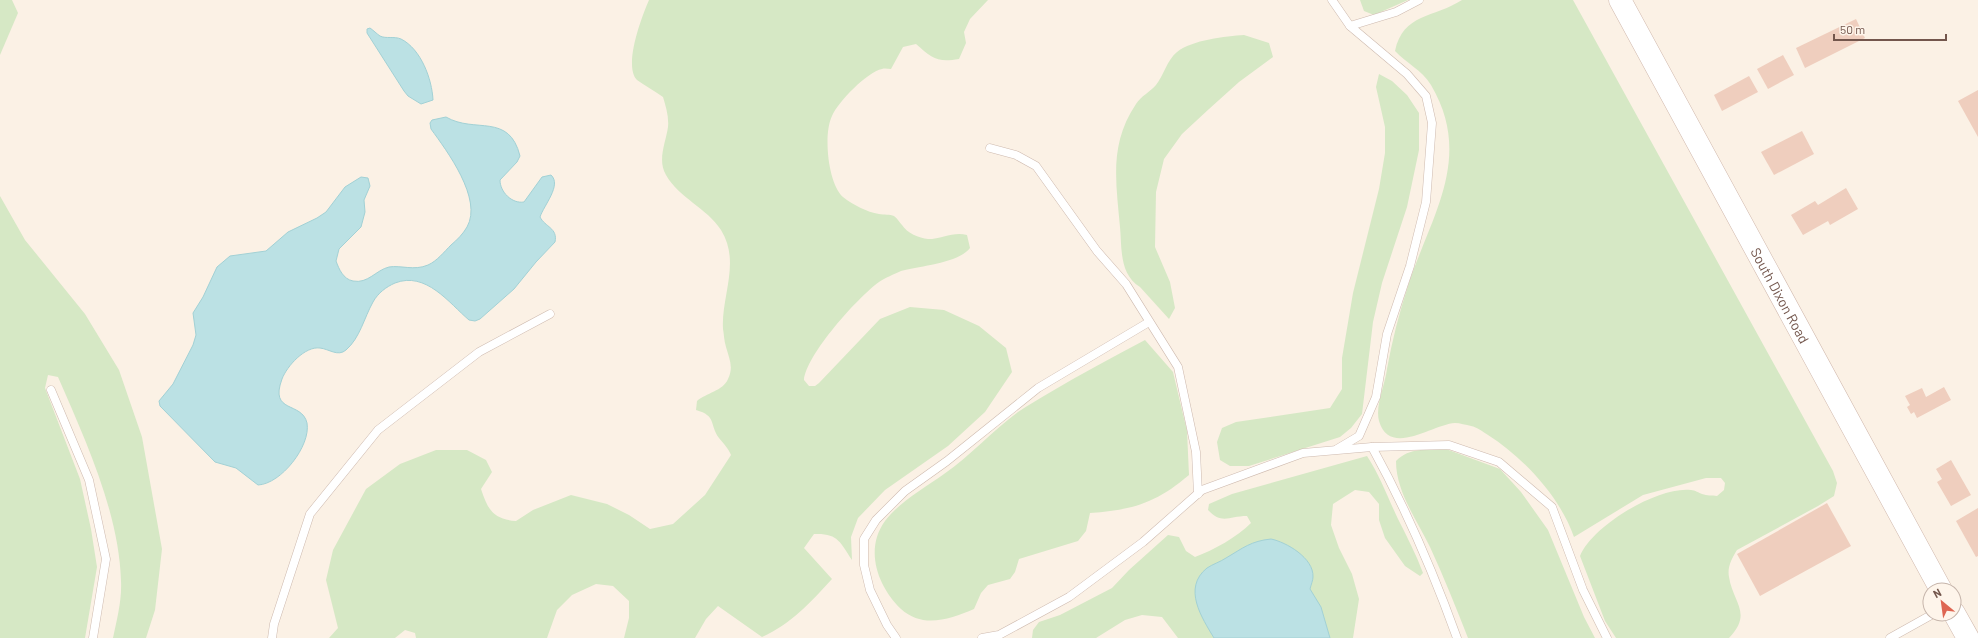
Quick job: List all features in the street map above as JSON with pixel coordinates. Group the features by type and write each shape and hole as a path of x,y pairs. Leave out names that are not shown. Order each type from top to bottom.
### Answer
{"main road":[{"name":"South Dixon Road","path":"1620,0 1937,582"},
{"path":"1959,622 1968,638"}],"lane":[{"path":"1332,0 1350,26 1407,74 1426,96 1432,123 1426,202 1410,266 1387,334 1376,397 1359,436 1335,450"},
{"path":"1350,26 1396,12 1419,0"},
{"path":"990,148 1016,155 1036,166 1097,251 1126,284 1178,367 1196,452 1198,494"},
{"path":"272,638 274,624 310,514 378,430 479,352 550,314"},
{"path":"896,638 887,625 870,590 864,565 864,538 876,520 905,491 947,461 1038,388 1149,322"},
{"path":"51,390 89,480 106,558 93,638"},
{"path":"982,638 999,635 1069,597 1143,542 1202,490 1303,453 1372,447 1449,446 1499,462 1552,507 1583,590 1607,638"},
{"path":"1372,447 1383,466 1432,574 1457,638"},
{"path":"1890,638 1922,620"}],"green space":[{"path":"0,0 12,0 18,13 0,55"},
{"path":"649,0 988,0 970,19 964,32 966,43 959,59 940,60 926,53 916,44 903,47 891,69 876,71 861,81 840,103 832,116 828,134 828,158 834,181 838,191 843,197 870,212 894,216 904,228 921,238 938,238 957,234 967,235 970,248 965,253 948,261 901,271 879,282 870,289 834,327 823,342 807,369 804,380 809,386 815,386 880,319 910,307 944,310 979,326 1006,348 1012,372 985,412 948,446 885,490 858,518 851,537 852,560 838,540 828,535 814,534 804,548 832,579 791,619 782,626 762,637 718,606 706,619 695,638 624,638 629,618 629,601 613,586 596,584 572,595 557,610 547,638 416,638 415,633 405,630 395,638 329,638 338,628 326,580 333,550 366,489 400,464 436,450 467,450 486,460 492,472 481,489 486,503 492,512 497,516 516,521 533,510 571,495 607,504 629,515 650,529 673,524 705,495 731,455 716,433 710,418 703,412 696,410 697,401 726,383 731,370 723,329 723,317 730,267 727,242 715,222 678,190 663,169 662,157 668,123 663,97 637,80 633,73 632,64 638,29"},
{"path":"1360,0 1408,0 1374,15 1364,11"},
{"path":"1462,0 1573,0 1833,471 1837,483 1834,496 1737,550 1733,556 1730,563 1729,577 1741,615 1740,622 1729,638 1616,638 1605,621 1580,556 1587,544 1598,532 1628,510 1661,494 1677,490 1692,490 1704,495 1717,496 1724,490 1725,483 1721,478 1706,478 1643,495 1574,537 1560,507 1539,480 1515,455 1480,430 1455,423 1402,438 1392,437 1385,432 1379,421 1379,402 1399,317 1417,260 1437,210 1449,162 1449,137 1443,112 1431,85 1419,71 1395,51 1399,39 1412,23"},
{"path":"1244,35 1269,43 1273,57 1239,82 1182,134 1164,159 1156,192 1155,247 1170,282 1175,308 1169,319 1140,287 1133,282 1125,268 1122,252 1116,179 1118,149 1127,119 1136,104 1156,85 1171,59 1177,52 1191,44 1219,38"},
{"path":"1379,74 1392,81 1407,95 1419,113 1419,150 1407,207 1382,283 1373,322 1362,414 1351,428 1340,437 1249,466 1230,466 1220,460 1217,442 1222,428 1236,422 1330,408 1342,389 1342,358 1353,293 1379,189 1385,153 1385,127 1376,87"},
{"path":"0,196 25,240 85,314 119,370 142,437 162,549 155,610 146,638 113,638 121,595 119,555 114,529 99,476 79,425 58,377 48,375 45,388 80,479 91,529 97,567 85,638 0,638"},
{"path":"1145,340 1173,372 1187,431 1189,475 1177,485 1155,499 1119,510 1090,513 1086,531 1078,541 1019,559 1015,572 1010,579 988,585 981,593 974,609 946,619 927,620 918,619 901,609 886,590 876,568 875,544 879,532 891,514 913,496 954,467 1018,412 1073,379"},
{"path":"1446,449 1500,469 1521,492 1548,530 1584,617 1595,638 1468,638 1435,558 1403,495 1397,472 1396,461 1407,453 1419,450"},
{"path":"1367,456 1380,479 1423,573 1420,576 1405,566 1385,538 1379,520 1379,504 1369,492 1355,490 1333,504 1331,525 1339,548 1352,574 1359,599 1353,638 1178,638 1162,617 1142,615 1125,620 1096,638 1032,638 1033,630 1039,622 1060,615 1112,588 1129,570 1168,535 1179,537 1186,551 1195,557 1225,543 1251,523 1247,516 1226,519 1217,517 1208,510 1209,504 1232,494"}],"water":[{"path":"370,28 382,37 401,39 414,50 420,57 428,74 433,100 421,104 408,96 367,33 367,29"},
{"path":"446,117 457,122 490,126 499,129 508,134 515,142 520,156 517,162 500,180 504,193 511,199 524,202 542,177 551,175 554,179 553,190 540,217 555,234 555,242 514,289 480,319 475,321 469,320 445,298 427,285 417,281 406,280 388,286 375,299 355,340 346,350 337,353 320,348 308,350 292,363 284,374 279,390 280,398 283,403 304,416 307,423 307,432 304,442 293,462 285,471 267,483 258,485 236,468 215,462 160,406 159,401 173,384 193,345 196,335 193,313 203,297 217,267 230,256 266,251 288,232 326,212 345,187 361,177 368,178 370,186 364,200 365,212 361,227 339,249 336,261 344,276 350,280 358,281 368,279 389,267 418,268 428,265 440,256 462,234 467,227 471,216 467,189 454,162 431,129 430,123 432,120"},
{"path":"1271,539 1291,547 1309,563 1313,577 1310,589 1321,607 1330,638 1214,638 1209,630 1200,612 1195,594 1196,585 1200,576 1207,568 1247,546 1258,541"}],"building":[{"path":"1856,19 1865,38 1805,68 1796,48"},
{"path":"1783,55 1794,75 1768,89 1757,69"},
{"path":"1749,76 1758,92 1722,111 1714,95"},
{"path":"1978,90 1978,137 1958,101"},
{"path":"1802,131 1814,154 1774,175 1761,152"},
{"path":"1846,188 1858,209 1830,225 1828,221 1803,235 1791,215 1815,201 1818,205"},
{"path":"1944,387 1951,400 1917,418 1914,412 1911,414 1907,407 1910,405 1905,396 1922,388 1926,397"},
{"path":"1951,460 1971,495 1951,506 1937,482 1942,479 1936,469"},
{"path":"1827,503 1851,546 1760,596 1737,554"},
{"path":"1978,508 1978,556 1976,557 1956,521"}]}
